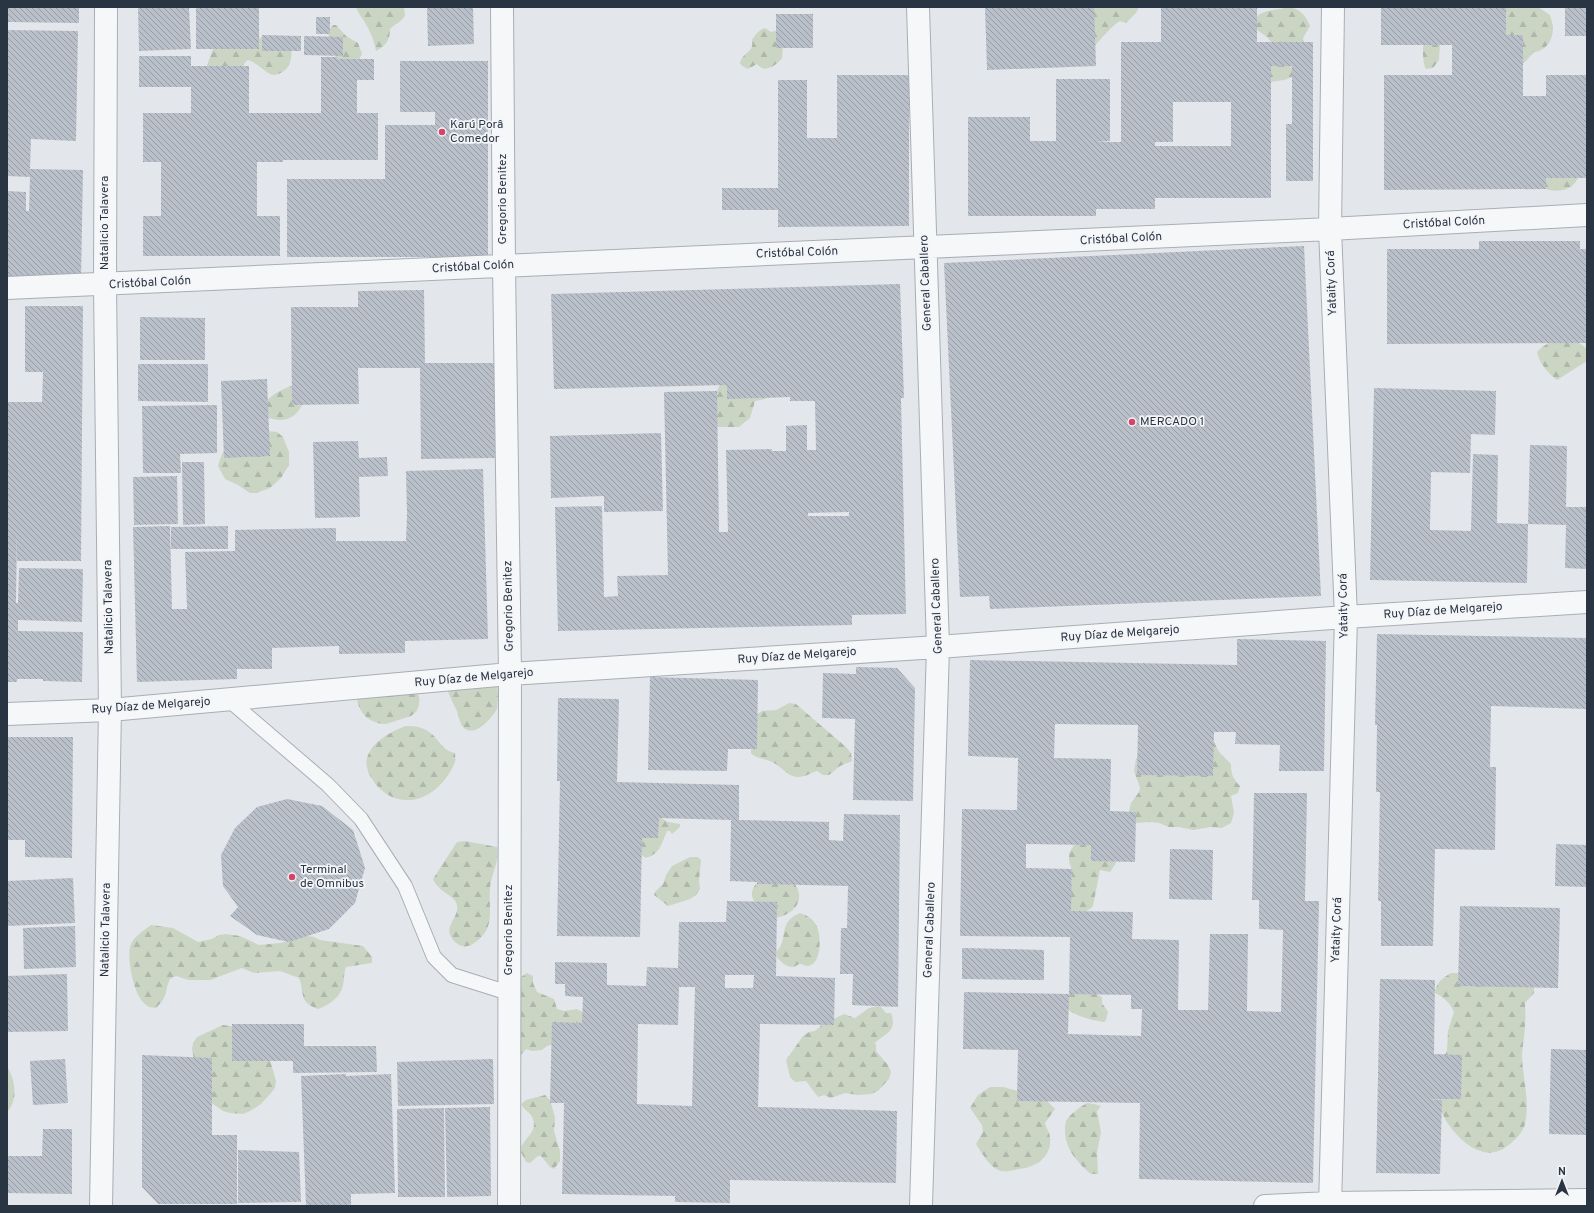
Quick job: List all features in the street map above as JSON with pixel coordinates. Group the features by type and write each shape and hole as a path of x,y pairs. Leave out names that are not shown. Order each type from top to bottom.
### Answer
{"street":[{"name":"Natalicio Talavera","path":"101,1206 110,710 105,285 106,7"},
{"name":"Gregorio Benitez","path":"502,7 510,674 509,1206"},
{"name":"General Caballero","path":"918,7 924,248 938,647 921,1206"},
{"name":"Yataity Corá","path":"1330,1205 1346,617 1330,229 1333,7"},
{"name":"Cristóbal Colón","path":"7,288 105,285 924,248 1330,229 1587,215"},
{"name":"Ruy Díaz de Melgarejo","path":"7,714 110,710 510,674 938,647 1346,617 1587,602"},
{"path":"1265,1206 1587,1200"}],"lane":[{"path":"229,700 328,785 361,819 405,886 434,957 452,975 509,993"}],"green space":[{"path":"356,7 404,7 405,16 390,29 387,42 376,51 370,32"},
{"path":"1076,7 1139,7 1136,13 1126,23 1120,21 1116,23 1090,51"},
{"path":"1288,7 1296,9 1302,13 1310,26 1303,38 1305,48 1295,76 1284,80 1270,82 1271,42 1257,30 1256,17 1267,11"},
{"path":"1442,7 1538,7 1550,15 1553,26 1552,37 1542,50 1534,52 1525,62 1519,65"},
{"path":"333,25 336,25 346,36 358,43 362,54 359,59 341,65 332,51 329,40 330,29"},
{"path":"765,28 771,32 779,30 783,45 782,58 776,64 764,69 757,64 748,69 742,66 740,63 744,56 752,48 752,40 757,33"},
{"path":"263,36 291,50 290,64 285,71 272,75 248,60 245,62 243,68 206,68 214,46 257,40"},
{"path":"1424,43 1440,44 1439,60 1433,68 1426,69 1425,67 1423,56"},
{"path":"1533,167 1582,167 1578,179 1573,185 1567,189 1555,191 1543,188"},
{"path":"1570,336 1587,349 1587,361 1557,380 1544,368 1537,352 1556,340"},
{"path":"722,380 771,395 765,399 755,401 750,418 739,427 714,427 717,391"},
{"path":"291,386 298,386 305,399 299,410 292,417 287,419 276,420 269,418 265,406 267,401 275,394"},
{"path":"240,428 277,432 283,437 289,452 289,465 281,478 270,488 256,493 250,493 225,479 218,466 227,446"},
{"path":"456,667 471,669 488,675 495,680 497,686 497,709 487,722 472,731 463,727 445,682 444,677 449,669"},
{"path":"416,692 419,696 419,701 416,712 411,716 386,724 374,722 365,716 359,707 357,695"},
{"path":"789,703 796,704 846,747 851,753 852,761 840,766 829,775 823,775 817,771 806,776 794,777 774,763 756,757 751,753 752,733 756,715 762,711 776,710"},
{"path":"406,726 425,729 449,751 455,753 453,768 442,783 432,792 413,800 395,798 386,794 372,779 367,767 369,753 372,748 388,734"},
{"path":"1214,742 1219,752 1231,764 1233,776 1240,786 1238,793 1231,796 1234,813 1231,823 1222,828 1211,827 1193,830 1179,827 1169,827 1152,822 1134,823 1128,816 1131,803 1139,792 1140,788 1134,771 1136,759 1140,752"},
{"path":"638,816 661,818 668,822 680,824 680,827 672,834 670,831 667,831 658,851 646,858 640,854"},
{"path":"1079,837 1115,860 1116,863 1110,872 1100,870 1093,906 1074,917 1069,912 1069,890 1072,883 1072,871 1069,861 1069,853"},
{"path":"465,841 497,847 498,852 490,888 490,920 488,927 479,939 469,946 460,945 451,937 449,932 456,914 457,905 453,899 439,888 433,879 457,842"},
{"path":"690,857 698,857 701,860 699,881 700,889 696,895 690,899 668,906 654,895 655,892 663,884 666,875 672,866"},
{"path":"763,877 794,883 799,892 799,900 795,908 784,915 775,918 757,905 752,895 753,890 756,884"},
{"path":"800,913 810,918 816,924 820,943 818,955 813,964 808,966 799,964 790,967 777,958 776,952 782,942 788,921"},
{"path":"151,925 173,928 198,942 226,934 240,936 259,945 280,943 307,936 314,937 320,940 363,946 372,957 372,963 346,967 343,986 338,996 332,1002 318,1009 307,1003 305,1000 299,978 280,971 254,973 242,968 210,980 189,980 176,976 170,979 165,997 160,1004 156,1008 149,1007 142,1001 137,993 131,971 129,956 131,944 135,938"},
{"path":"527,973 533,976 533,983 537,992 554,999 557,1009 564,1011 577,1009 593,1018 554,1044 547,1046 542,1050 532,1051 526,1049 519,1057 517,983 521,977"},
{"path":"1451,973 1466,973 1528,984 1534,988 1534,993 1525,1003 1522,1057 1527,1099 1525,1124 1520,1134 1515,1139 1506,1147 1497,1151 1488,1153 1480,1151 1471,1147 1456,1134 1445,1119 1430,1083 1447,1051 1448,1031 1454,1012 1451,1006 1441,996 1435,993 1440,981"},
{"path":"1077,992 1091,992 1102,997 1102,1003 1108,1012 1104,1022 1082,1017 1064,1006 1067,995"},
{"path":"877,1006 881,1007 886,1013 891,1013 893,1019 892,1028 889,1032 874,1044 876,1044 876,1051 888,1065 891,1072 889,1079 878,1091 871,1094 858,1095 845,1093 831,1098 824,1095 818,1097 806,1081 795,1082 790,1077 786,1060 803,1036 809,1032 815,1031 823,1024 844,1014 855,1018 869,1008"},
{"path":"223,1025 245,1028 270,1060 276,1081 275,1088 261,1104 243,1114 223,1111 213,1104 200,1088 192,1049 193,1043 197,1037"},
{"path":"7,1066 14,1083 14,1095 11,1107 7,1112"},
{"path":"990,1087 1003,1087 1040,1094 1055,1109 1045,1123 1050,1135 1050,1144 1049,1150 1042,1160 1026,1168 1000,1171 994,1168 983,1155 976,1144 983,1132 982,1125 970,1108 978,1095"},
{"path":"545,1095 550,1100 555,1117 554,1131 560,1151 560,1161 554,1169 550,1167 541,1156 538,1156 530,1163 526,1162 520,1150 534,1128 532,1117 521,1104 526,1100"},
{"path":"1087,1103 1101,1106 1097,1111 1101,1132 1097,1152 1098,1174 1091,1174 1081,1165 1070,1150 1066,1138 1066,1121 1073,1113"}],"building":[{"path":"7,7 79,7 79,23 7,22"},
{"path":"138,7 189,7 191,49 139,51"},
{"path":"196,7 259,7 259,49 196,49"},
{"path":"427,7 473,7 474,44 428,46"},
{"path":"985,7 1094,7 1096,66 987,70"},
{"path":"1161,7 1257,7 1257,42 1313,42 1313,181 1286,181 1286,124 1292,124 1292,66 1271,66 1271,198 1155,198 1155,209 1096,209 1096,216 968,216 968,117 1030,117 1030,141 1056,141 1056,79 1110,79 1110,141 1096,142 1121,142 1121,42 1161,42","holes":["1173,102 1231,102 1231,146 1155,146 1155,142 1173,142"]},
{"path":"1381,7 1506,7 1506,35 1523,35 1523,96 1546,96 1546,75 1587,75 1587,178 1546,178 1546,189 1384,190 1384,75 1452,75 1452,45 1381,45"},
{"path":"1565,7 1587,7 1587,36 1565,36"},
{"path":"776,14 813,14 813,48 776,48"},
{"path":"316,17 330,17 330,34 316,34"},
{"path":"7,30 78,31 76,141 31,139 30,169 83,170 81,280 7,279 7,191 26,192 26,211 29,211 30,177 7,176"},
{"path":"262,35 301,36 301,51 262,51"},
{"path":"304,36 343,37 343,56 304,55"},
{"path":"139,56 191,56 191,66 249,66 249,113 321,113 321,57 337,57 337,59 374,59 374,80 357,80 357,113 378,113 378,160 283,160 283,162 257,162 257,216 280,216 280,256 143,256 143,216 161,216 161,162 143,162 143,113 191,113 191,87 139,87"},
{"path":"400,61 488,61 488,257 287,257 287,179 385,179 385,125 435,125 435,112 400,112"},
{"path":"837,75 909,75 909,226 778,227 778,210 722,210 722,188 778,188 778,80 807,80 807,138 837,138"},
{"path":"1479,241 1580,241 1580,249 1587,249 1587,343 1387,344 1387,249 1479,249"},
{"name":"MERCADO 1","path":"1304,246 1321,596 990,609 989,596 960,597 944,263"},
{"path":"900,284 904,398 901,398 906,614 852,615 852,625 558,631 555,507 602,506 604,597 618,596 617,576 668,575 664,392 717,391 719,532 728,532 726,450 772,449 772,451 786,451 786,426 807,425 807,450 816,450 815,401 790,401 790,397 727,399 727,385 554,389 551,294","holes":["849,512 849,516 808,516 808,513"]},
{"path":"424,290 425,363 494,363 495,458 421,459 420,368 358,368 359,404 292,405 291,307 358,307 358,291"},
{"path":"25,306 83,306 81,561 17,561 17,533 16,603 18,603 19,568 83,569 82,622 18,620 18,631 83,632 82,682 17,679 17,682 7,682 7,402 42,402 43,372 25,372"},
{"path":"140,317 205,318 205,360 140,360"},
{"path":"138,364 208,364 208,402 138,401"},
{"path":"267,379 270,456 224,458 221,381"},
{"path":"1374,388 1496,391 1495,435 1471,434 1470,473 1431,472 1430,530 1471,531 1473,454 1498,455 1497,523 1528,524 1527,583 1370,580"},
{"path":"217,405 217,453 180,454 181,473 143,473 142,406"},
{"path":"661,433 663,511 604,512 604,496 551,498 550,436"},
{"path":"358,441 359,458 387,457 388,476 359,477 360,517 315,518 313,442"},
{"path":"1530,445 1567,446 1566,507 1587,507 1587,569 1565,568 1566,525 1528,524"},
{"path":"182,462 204,462 205,524 183,525"},
{"path":"483,469 488,639 405,641 405,653 339,654 339,646 272,648 272,669 237,669 237,679 137,682 133,527 170,526 172,609 187,609 185,552 235,551 235,530 336,528 336,541 406,541 406,471"},
{"path":"177,476 178,524 134,525 133,477"},
{"path":"228,526 228,549 171,549 171,527"},
{"path":"1377,634 1587,638 1587,709 1491,706 1490,767 1496,767 1495,850 1435,849 1433,946 1381,946 1381,901 1378,901 1380,792 1376,792 1377,725 1375,725"},
{"path":"1237,639 1326,641 1324,771 1279,771 1280,745 1235,744 1236,732 1214,732 1213,776 1137,775 1138,725 1055,724 1054,758 1111,759 1110,811 1136,812 1135,862 1091,861 1091,845 1026,844 1026,868 1072,869 1071,911 1133,912 1132,939 1179,940 1178,1010 1208,1010 1210,934 1248,934 1247,1011 1281,1012 1283,930 1259,929 1259,900 1252,900 1254,793 1307,793 1305,901 1319,901 1313,1183 1139,1179 1140,1103 1017,1101 1018,1050 963,1049 964,992 1069,994 1070,937 960,936 962,809 1017,810 1018,758 968,756 970,660 1237,665","holes":["1069,994 1131,995 1131,1009 1142,1009 1141,1036 1068,1034"]},
{"path":"856,667 897,668 915,688 913,801 853,800 855,719 822,718 823,673 856,674"},
{"path":"650,677 758,680 757,749 728,749 727,771 648,770"},
{"path":"558,698 619,699 617,782 739,785 739,820 829,822 829,840 843,841 844,814 900,815 898,1007 852,1005 853,974 840,974 841,928 847,928 848,886 757,884 757,882 730,881 731,820 659,818 658,838 642,838 640,937 557,936 560,781 557,781"},
{"path":"7,737 73,737 72,858 25,857 25,840 7,840"},
{"name":"Terminal de Omnibus","path":"287,799 322,806 353,830 365,868 355,903 329,929 289,942 257,935 230,916 238,907 223,886 221,855 235,828 257,807"},
{"path":"1556,844 1587,845 1587,887 1555,886"},
{"path":"1170,849 1213,850 1212,900 1169,899"},
{"path":"73,878 75,923 7,926 7,881"},
{"path":"727,901 777,902 776,976 835,978 834,1025 760,1024 758,1107 897,1111 896,1183 730,1180 730,1203 675,1202 675,1196 562,1194 564,1103 550,1103 552,1022 582,1023 583,997 565,996 565,984 555,984 555,962 607,963 607,985 646,986 647,967 678,968 679,922 726,922","holes":["725,975 754,975 753,988 725,988","679,987 695,987 692,1106 637,1104 638,1024 678,1025"]},
{"path":"1460,906 1560,908 1558,988 1458,986"},
{"path":"75,926 76,967 24,969 23,928"},
{"path":"962,948 1044,950 1044,980 962,979"},
{"path":"67,974 68,1031 7,1032 7,976"},
{"path":"1380,979 1435,980 1434,1054 1462,1055 1461,1099 1430,1099 1442,1100 1440,1174 1376,1173"},
{"path":"232,1024 304,1024 304,1046 376,1046 377,1072 293,1073 293,1061 232,1061"},
{"path":"1551,1049 1587,1050 1587,1135 1549,1134"},
{"path":"142,1055 212,1058 212,1135 237,1135 237,1204 158,1204 142,1187"},
{"path":"65,1059 68,1103 33,1105 30,1061"},
{"path":"493,1059 494,1104 398,1106 397,1062"},
{"path":"346,1074 346,1076 391,1074 395,1193 351,1194 351,1205 306,1206 301,1076"},
{"path":"490,1107 491,1196 447,1197 445,1108"},
{"path":"444,1108 445,1197 398,1197 397,1109"},
{"path":"43,1129 72,1129 72,1194 7,1193 7,1156 42,1156"},
{"path":"238,1150 299,1152 301,1202 238,1203"}],"place":[{"name":"Karú Porâ Comedor","path":"442,132"},
{"name":"MERCADO 1","path":"1132,422"},
{"name":"Terminal de Omnibus","path":"292,877"}]}
